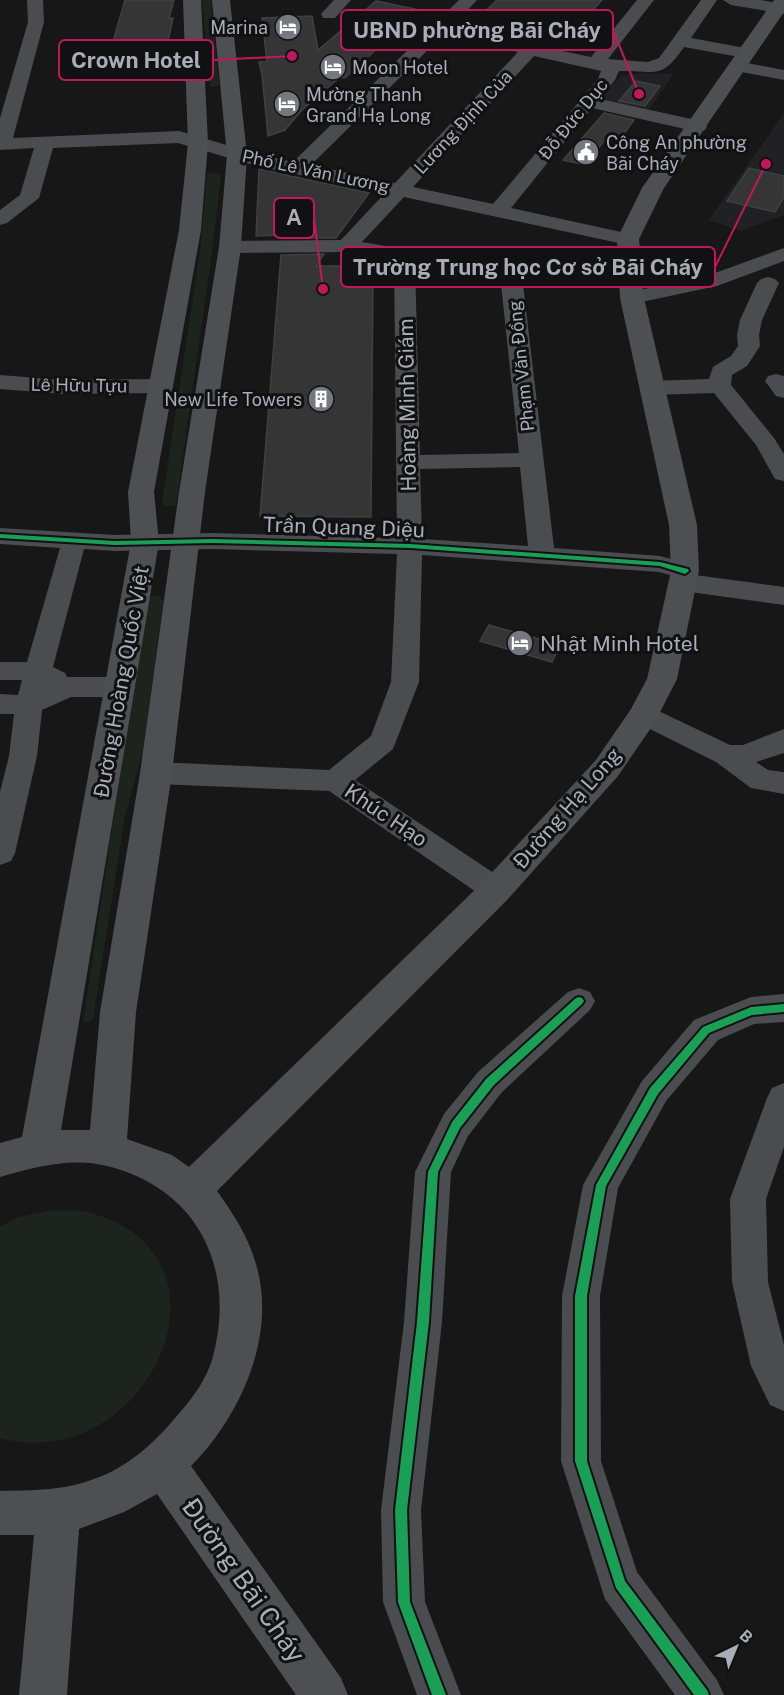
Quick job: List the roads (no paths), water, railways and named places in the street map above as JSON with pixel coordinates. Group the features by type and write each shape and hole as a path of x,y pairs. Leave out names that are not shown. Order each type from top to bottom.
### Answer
{"main road":[{"name":"Đường Hoàng Quốc Việt","path":"39,1149 145,542 141,492 190,230 198,143 192,0"},
{"name":"Đường Hoàng Quốc Việt","path":"107,1149 117,1012 156,773 185,541 230,248 237,154 221,0"},
{"path":"628,238 653,188 698,126 741,60 782,6"},
{"name":"Đường Hạ Long","path":"192,1189 496,890 607,768 644,714 662,679 680,606 684,572 682,525 632,298 628,238"},
{"path":"0,1160 39,1149 74,1146 107,1149 153,1163 192,1189 216,1216 232,1247 242,1282 243,1320 236,1359 219,1397 195,1433 163,1464 131,1486 95,1502 58,1512 0,1513"},
{"name":"Đường Bãi Cháy","path":"163,1464 324,1695"},
{"path":"43,1695 58,1512"}],"street":[{"path":"1,144 36,22 35,0"},
{"path":"329,14 343,0"},
{"path":"296,169 469,0"},
{"name":"Đỗ Đức Dục","path":"498,211 606,80 610,71 598,60 646,0"},
{"path":"438,30 607,66 655,67 665,62 709,0"},
{"path":"731,0 782,6"},
{"path":"680,42 784,75"},
{"name":"Lương Định Của","path":"347,246 530,50"},
{"path":"588,102 698,126"},
{"name":"Phố Lê Văn Lương","path":"1,144 179,137 296,169 628,238"},
{"path":"5,213 29,198 45,143"},
{"name":"Phạm Văn Đồng","path":"230,248 347,246 503,272 512,284 542,556"},
{"name":"Hoàng Minh Giám","path":"335,781 383,742 405,682 410,546 404,254"},
{"path":"632,298 710,282 784,254"},
{"path":"768,283 751,320 749,346 739,361 721,372 720,386 766,443 784,474"},
{"name":"Lê Hữu Tựu","path":"0,382 63,387 159,386"},
{"path":"651,388 720,386"},
{"path":"408,462 531,460"},
{"name":"Trần Quang Diệu","path":"0,536 74,541 410,546 660,564 684,572"},
{"path":"0,853 23,756 29,705 74,541"},
{"path":"684,572 784,575"},
{"path":"684,572 784,596"},
{"path":"0,671 38,671 67,687"},
{"path":"0,704 29,705 67,687 121,687"},
{"path":"644,714 726,754 761,780 784,783"},
{"path":"726,754 744,754 784,739"},
{"name":"Khúc Hạo","path":"156,773 335,781 496,890"},
{"path":"439,1695 404,1602 401,1510 423,1322 433,1172 456,1125 490,1082 579,1001"},
{"path":"702,1695 620,1584 581,1461 581,1296 601,1185 654,1091 706,1030 751,1011 784,1008"},
{"path":"784,1098 748,1199 750,1282 770,1366 784,1392"}],"place":[{"name":"Marina","path":"288,27"},
{"name":"Crown Hotel","path":"292,56"},
{"name":"Moon Hotel","path":"333,67"},
{"name":"UBND phường Bãi Cháy","path":"639,94"},
{"name":"Mường Thanh Grand Hạ Long","path":"287,104"},
{"name":"Công An phường Bãi Cháy","path":"586,152"},
{"name":"Trường Trung học Cơ sở Bãi Cháy","path":"766,164"},
{"name":"A","path":"323,289"},
{"name":"New Life Towers","path":"321,399"},
{"name":"Nhật Minh Hotel","path":"520,643"}]}
